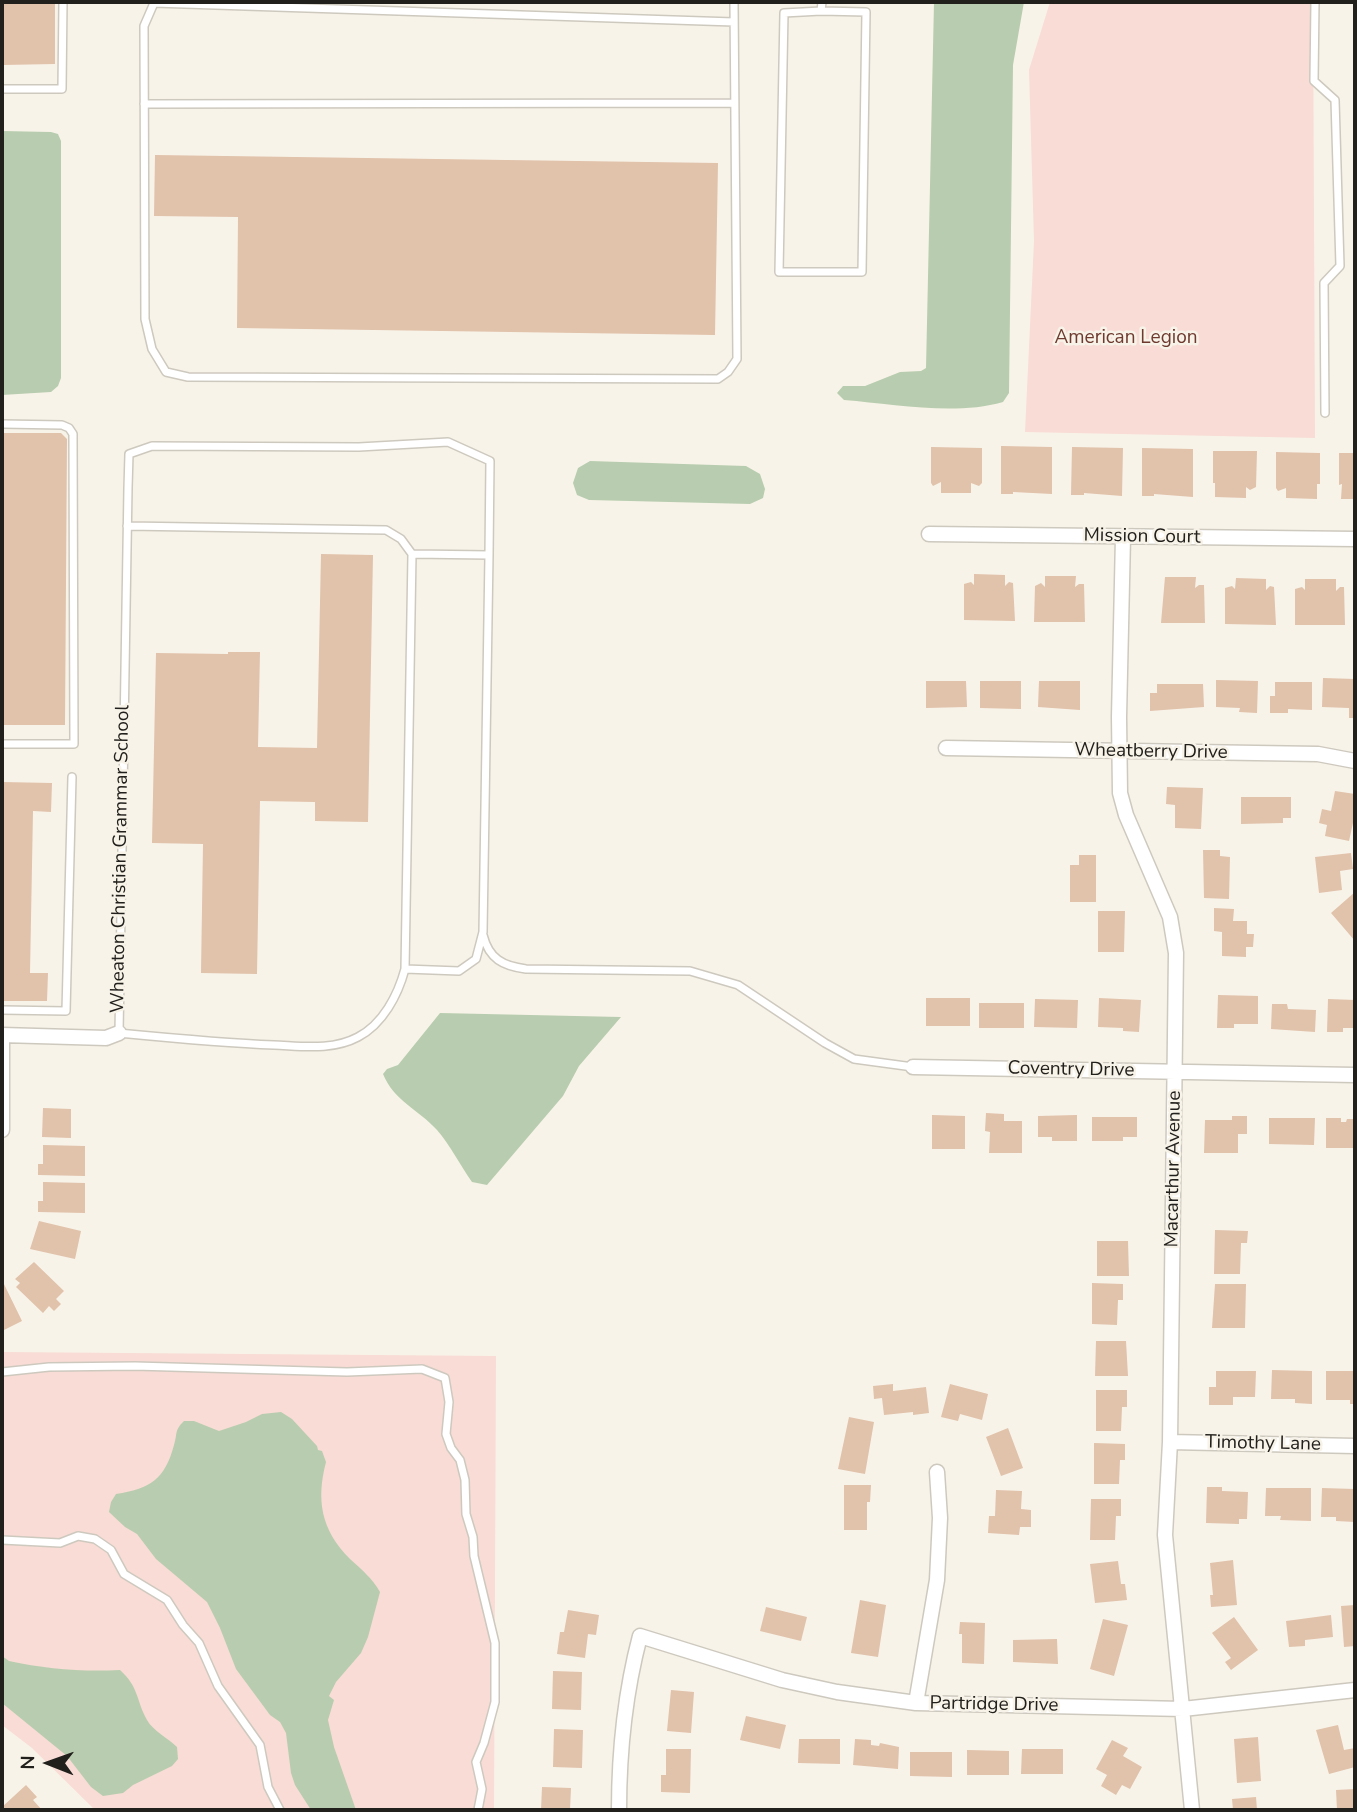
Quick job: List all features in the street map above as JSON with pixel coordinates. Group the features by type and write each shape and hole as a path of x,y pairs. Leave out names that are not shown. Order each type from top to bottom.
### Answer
{"street":[{"name":"Mission Court","path":"929,534 1355,539"},
{"name":"Macarthur Avenue","path":"1123,537 1119,751 1121,793 1126,815 1161,896 1173,931 1176,953 1170,1442 1165,1535 1192,1810"},
{"name":"Wheatberry Drive","path":"947,748 1318,754 1355,761"},
{"path":"2,1130 2,1035 106,1038 119,1033"},
{"name":"Coventry Drive","path":"913,1067 1355,1074"},
{"name":"Timothy Lane","path":"1170,1442 1355,1446"},
{"path":"916,1703 937,1580 940,1518 937,1472"},
{"name":"Partridge Drive","path":"619,1810 623,1724 631,1670 640,1636 782,1680 837,1692 916,1703 1182,1709 1355,1690"}],"lane":[{"path":"2,89 62,89 63,2"},
{"path":"734,2 737,359 728,372 718,379 201,377 166,372 152,349 145,319 144,26 154,2 734,22"},
{"path":"821,2 821,11"},
{"path":"1315,2 1314,81 1335,100 1340,266 1324,283 1325,413"},
{"path":"821,11 866,12 862,272 779,272 784,13 821,11"},
{"path":"144,104 734,103"},
{"path":"2,424 62,425 69,428 73,434 74,744 2,744"},
{"name":"Wheaton Christian Grammar School","path":"412,554 405,969 400,989 383,1016 358,1037 324,1047 200,1042 119,1033 121,779 129,454 152,446 359,447 448,442 490,461 489,555"},
{"path":"127,526 386,530 401,539 412,554 489,555 483,932 476,959 459,971 405,969"},
{"path":"2,1010 66,1011 72,777"},
{"path":"483,932 487,949 497,961 510,967 690,971 738,985 825,1043 854,1059 913,1067"},
{"path":"2,1372 49,1367 110,1366 347,1372 422,1369 445,1378 449,1402 446,1434 451,1448 460,1460 465,1480 466,1514 495,1643 495,1702 476,1762 482,1789 478,1810"},
{"path":"2,1540 60,1543 78,1536 95,1539 111,1550 124,1574 167,1600 199,1643 218,1686 260,1745 268,1787 280,1810"}],"green space":[{"name":"American Legion","path":"1050,2 1313,2 1315,438 1025,432 1034,241 1029,70"},
{"path":"2,1352 496,1356 494,1810 95,1810 32,1748 2,1725"}],"shaded area":[{"path":"934,2 1024,2 1013,65 1009,393 1003,402 945,409 844,400 837,393 843,386 865,386 900,372 921,371 926,368"},
{"path":"2,131 51,132 58,134 61,141 61,378 58,386 51,392 2,395"},
{"path":"590,461 746,466 760,474 765,489 763,498 750,504 589,500 577,495 573,483 578,468"},
{"path":"440,1013 621,1017 579,1066 563,1096 487,1185 472,1182 437,1130 393,1091 383,1074 387,1069 398,1065"},
{"path":"281,1412 292,1419 318,1450 322,1451 326,1462 321,1489 327,1526 340,1548 380,1592 361,1653 336,1682 329,1696 334,1700 328,1720 334,1747 356,1810 311,1810 295,1785 291,1773 286,1733 236,1669 207,1602 156,1559 137,1534 109,1512 116,1494 147,1485 161,1474 170,1457 177,1430 184,1421 194,1421 219,1431 262,1414"},
{"path":"2,1656 9,1661 50,1668 120,1670 134,1688 150,1724 177,1747 178,1759 172,1766 133,1785 123,1793 103,1796 91,1787 67,1756 2,1703"}],"building":[{"path":"2,2 55,2 55,64 2,65"},
{"path":"155,155 718,163 715,335 237,328 238,217 154,216"},
{"path":"2,433 61,433 67,439 65,725 2,725"},
{"path":"1001,446 1052,447 1052,494 1001,494"},
{"path":"931,447 982,448 982,483 979,486 971,483 971,493 941,493 941,482 933,486 931,483"},
{"path":"1072,447 1123,448 1122,496 1084,493 1071,495"},
{"path":"1142,448 1193,449 1193,497 1154,494 1142,496"},
{"path":"1213,451 1257,451 1256,487 1250,490 1246,487 1246,498 1215,497"},
{"path":"1276,452 1320,453 1317,499 1286,498 1286,488 1278,491"},
{"path":"1339,453 1355,453 1355,499 1341,499"},
{"path":"321,554 373,555 368,822 315,821 315,802 260,801 257,974 201,973 203,844 152,843 156,653 260,652 258,747 317,748"},
{"path":"974,574 1005,575 1005,586 1009,582 1013,583 1015,621 964,620 964,584 971,582 974,585"},
{"path":"1045,576 1076,576 1075,587 1084,584 1085,622 1034,622 1035,586 1041,583 1045,587"},
{"path":"1165,577 1196,577 1195,588 1204,585 1205,623 1161,623"},
{"path":"1236,578 1266,579 1266,590 1270,586 1274,587 1276,625 1225,624 1225,588 1232,586 1235,589"},
{"path":"1305,579 1336,579 1336,591 1344,587 1345,625 1295,625 1295,589 1302,587 1305,590"},
{"path":"1323,678 1355,679 1355,718 1349,718 1349,708 1322,707"},
{"path":"1216,680 1258,681 1257,713 1239,712 1240,708 1216,707"},
{"path":"926,681 966,681 967,707 926,708"},
{"path":"980,681 1021,681 1021,709 980,708"},
{"path":"1039,681 1080,681 1080,710 1038,707"},
{"path":"1275,682 1312,682 1312,710 1288,709 1288,713 1270,713 1270,696 1275,696"},
{"path":"1157,684 1203,684 1204,707 1150,711 1150,693 1157,693"},
{"path":"2,782 52,783 51,812 33,811 30,973 48,973 47,1001 2,1001"},
{"path":"1167,787 1203,788 1201,829 1175,828 1175,805 1166,804"},
{"path":"1335,791 1355,794 1355,814 1349,841 1325,836 1327,825 1319,823 1322,809 1331,811"},
{"path":"1241,797 1291,797 1291,818 1283,818 1283,823 1241,824"},
{"path":"1203,850 1220,850 1220,856 1230,857 1229,899 1204,898"},
{"path":"1351,853 1353,869 1340,871 1342,890 1319,893 1315,857"},
{"path":"1079,855 1096,855 1096,902 1070,902 1070,865 1079,865"},
{"path":"1355,892 1355,941 1331,913"},
{"path":"1214,908 1234,909 1233,921 1247,921 1247,934 1254,934 1253,947 1246,947 1246,957 1222,956 1222,932 1214,931"},
{"path":"1098,911 1125,911 1124,952 1098,952"},
{"path":"1218,995 1258,996 1258,1024 1234,1024 1234,1028 1217,1028"},
{"path":"926,998 970,998 970,1026 926,1026"},
{"path":"1099,998 1141,1000 1139,1032 1098,1027"},
{"path":"1035,999 1078,1000 1077,1028 1034,1027"},
{"path":"1328,999 1355,1000 1355,1028 1343,1028 1343,1032 1327,1032"},
{"path":"979,1003 1024,1003 1024,1028 979,1028"},
{"path":"1272,1004 1287,1004 1288,1009 1316,1010 1315,1032 1271,1029"},
{"path":"43,1108 71,1109 71,1138 42,1137"},
{"path":"986,1113 1004,1114 1004,1121 1022,1121 1022,1153 989,1153 990,1132 985,1131"},
{"path":"932,1115 965,1116 965,1149 932,1149"},
{"path":"1077,1115 1077,1141 1052,1141 1052,1137 1038,1137 1038,1116"},
{"path":"1232,1116 1247,1116 1247,1134 1238,1134 1238,1153 1204,1153 1205,1120 1232,1120"},
{"path":"1092,1117 1137,1117 1137,1137 1123,1137 1123,1141 1092,1141"},
{"path":"1269,1118 1315,1118 1314,1145 1269,1144"},
{"path":"1326,1118 1341,1118 1341,1122 1355,1119 1355,1148 1326,1148"},
{"path":"43,1145 85,1146 85,1176 38,1175 38,1164 43,1164"},
{"path":"43,1182 85,1183 85,1213 38,1212 38,1201 43,1201"},
{"path":"39,1221 81,1231 75,1259 30,1249"},
{"path":"1215,1230 1248,1231 1247,1243 1241,1243 1240,1274 1214,1274"},
{"path":"1097,1241 1128,1241 1129,1276 1097,1276"},
{"path":"34,1262 64,1291 56,1299 61,1304 54,1311 49,1306 43,1313 16,1287 20,1283 15,1279"},
{"path":"2,1280 22,1321 2,1331"},
{"path":"1092,1283 1123,1284 1123,1300 1118,1300 1117,1325 1092,1324"},
{"path":"1215,1284 1246,1284 1245,1328 1212,1328"},
{"path":"1096,1341 1126,1341 1128,1376 1095,1376"},
{"path":"1272,1370 1312,1371 1312,1404 1295,1403 1295,1399 1271,1399"},
{"path":"1216,1371 1256,1371 1255,1397 1233,1397 1233,1405 1209,1405 1209,1387 1216,1387"},
{"path":"1326,1371 1355,1371 1355,1404 1350,1404 1350,1400 1326,1400"},
{"path":"893,1384 893,1391 926,1387 929,1413 884,1415 882,1398 874,1399 873,1386"},
{"path":"950,1384 988,1394 982,1420 960,1414 958,1421 941,1417"},
{"path":"1096,1390 1127,1390 1127,1407 1122,1407 1121,1431 1096,1431"},
{"path":"849,1417 874,1422 865,1474 838,1469"},
{"path":"1008,1428 1023,1468 1001,1476 986,1437"},
{"path":"1094,1443 1125,1444 1125,1460 1120,1460 1119,1484 1094,1484"},
{"path":"844,1485 871,1485 870,1502 867,1502 867,1530 844,1530"},
{"path":"1207,1487 1222,1487 1222,1491 1248,1492 1247,1519 1239,1519 1239,1524 1206,1523"},
{"path":"1266,1488 1311,1488 1311,1521 1280,1520 1281,1516 1265,1516"},
{"path":"1322,1488 1355,1489 1355,1522 1336,1521 1336,1517 1321,1517"},
{"path":"996,1490 1022,1491 1021,1509 1031,1510 1031,1527 1020,1527 1019,1535 988,1533 989,1516 995,1516"},
{"path":"1091,1499 1121,1499 1121,1516 1116,1516 1115,1540 1090,1540"},
{"path":"1233,1560 1237,1605 1211,1607 1210,1595 1213,1595 1210,1563"},
{"path":"1118,1561 1121,1584 1125,1584 1127,1600 1095,1603 1090,1564"},
{"path":"860,1600 886,1605 878,1657 851,1653"},
{"path":"1355,1605 1355,1646 1344,1647 1341,1606"},
{"path":"766,1607 807,1617 801,1641 760,1631"},
{"path":"568,1610 599,1615 596,1635 588,1634 585,1658 557,1654 560,1632 564,1632"},
{"path":"1331,1615 1333,1637 1305,1640 1305,1646 1289,1647 1286,1621"},
{"path":"1234,1617 1258,1650 1231,1670 1225,1662 1231,1658 1212,1633"},
{"path":"1103,1619 1128,1625 1114,1676 1090,1669"},
{"path":"960,1622 985,1623 984,1664 962,1663"},
{"path":"1057,1639 1058,1664 1013,1662 1013,1640"},
{"path":"553,1671 582,1672 581,1710 552,1709"},
{"path":"671,1690 694,1692 691,1733 667,1731"},
{"path":"746,1716 786,1725 780,1749 740,1740"},
{"path":"1338,1725 1344,1750 1355,1748 1355,1767 1329,1774 1316,1730"},
{"path":"554,1729 583,1730 582,1768 553,1767"},
{"path":"1258,1737 1261,1781 1237,1783 1234,1739"},
{"path":"799,1739 840,1739 840,1764 798,1763"},
{"path":"855,1739 871,1740 871,1745 879,1746 880,1743 899,1747 898,1769 853,1765"},
{"path":"1112,1740 1128,1748 1123,1756 1142,1767 1130,1789 1122,1785 1116,1795 1101,1786 1107,1775 1096,1769"},
{"path":"666,1749 691,1749 690,1793 661,1792 661,1775 666,1775"},
{"path":"1022,1749 1063,1749 1063,1774 1021,1774"},
{"path":"967,1750 1009,1751 1009,1775 967,1775"},
{"path":"910,1752 952,1752 952,1777 910,1776"},
{"path":"26,1785 37,1797 33,1800 42,1810 2,1810 2,1807"},
{"path":"542,1787 571,1788 570,1810 541,1810"},
{"path":"1355,1789 1355,1810 1337,1810 1336,1790"},
{"path":"1256,1797 1257,1810 1233,1810 1232,1799"}]}
